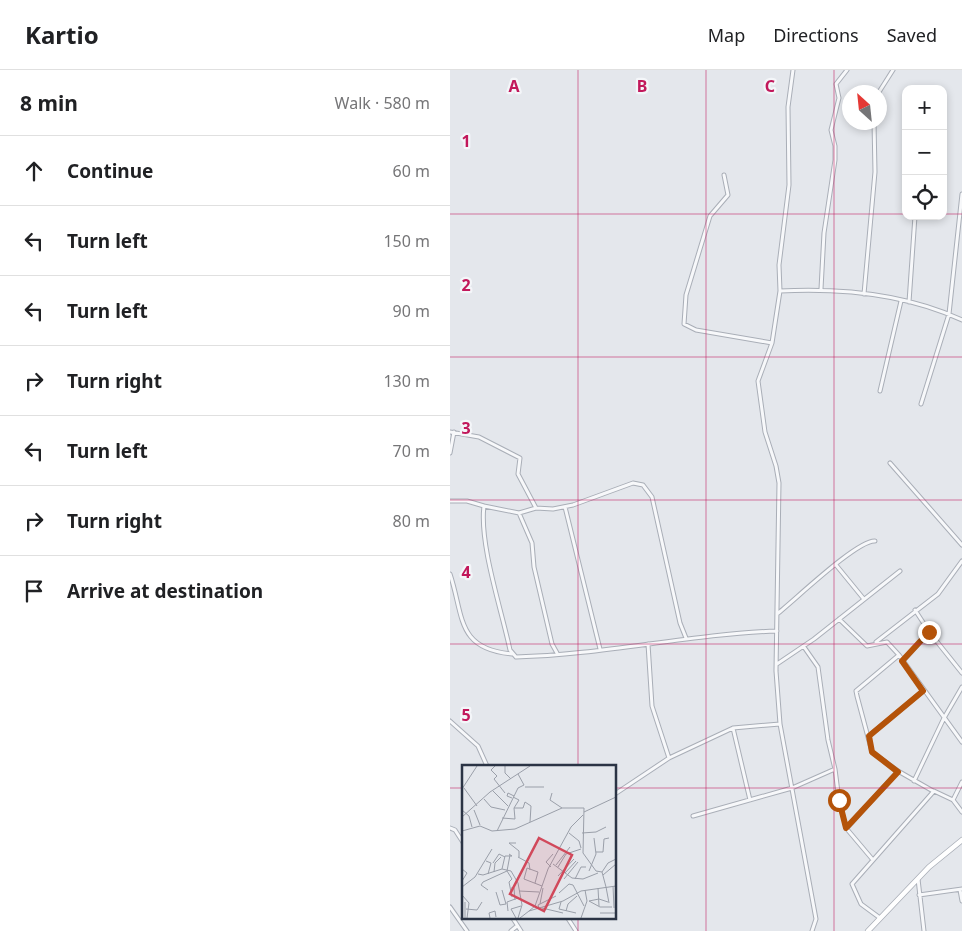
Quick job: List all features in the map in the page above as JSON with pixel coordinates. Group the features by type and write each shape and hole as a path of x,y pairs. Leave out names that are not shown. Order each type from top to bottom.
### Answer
{"street":[{"path":"793,70 788,107 789,185 780,265 780,291 772,343 758,381 765,432 779,482 776,664 780,724 816,919 812,931"},
{"path":"821,289 824,234 835,160 835,146 831,130 840,98 836,84 847,70"},
{"path":"883,85 893,70"},
{"path":"864,294 875,172 874,130"},
{"path":"724,175 728,195 710,216 708,228 686,295 684,324 696,330 772,343"},
{"path":"921,404 949,314 962,194"},
{"path":"909,302 915,220"},
{"path":"780,291 821,289 864,294 939,309 962,320"},
{"path":"880,391 901,301"},
{"path":"450,453 452,432 479,437 520,458 518,474 536,508"},
{"path":"890,463 960,539 962,545"},
{"path":"450,502 467,501 519,513 536,508 543,510 566,507 633,483 646,487 652,498 680,623 686,638"},
{"path":"484,506 488,553 502,619 512,654"},
{"path":"566,507 600,649"},
{"path":"519,513 532,542 534,566 552,644 558,653"},
{"path":"776,614 864,543 875,541"},
{"path":"874,644 915,610 938,594 962,561"},
{"path":"836,565 863,598"},
{"path":"776,664 804,647 863,598 900,571"},
{"path":"450,574 465,630 478,645 493,653 512,654 516,657 648,644 686,638 777,631"},
{"path":"450,605 457,602"},
{"path":"915,610 929,632 962,673"},
{"path":"839,618 867,646 886,642 899,655 923,691 962,742"},
{"path":"902,661 929,632"},
{"path":"648,644 652,706 669,758"},
{"path":"804,647 818,667 828,740 846,828 873,860"},
{"path":"899,655 856,691 872,752 898,772 953,800 962,812"},
{"path":"914,781 944,718 962,687"},
{"path":"869,736 923,691"},
{"path":"450,722 478,746 487,765"},
{"path":"616,793 632,780 669,758 733,728 780,724"},
{"path":"733,728 750,800"},
{"path":"693,816 792,788 835,769"},
{"path":"846,828 898,772"},
{"path":"953,800 962,782"},
{"path":"880,918 861,904 852,884 934,791"},
{"path":"450,828 454,830 462,841"},
{"path":"868,931 928,867 962,840"},
{"path":"918,879 924,931"},
{"path":"919,895 961,890 962,901"},
{"path":"450,906 467,931"},
{"path":"513,918 521,931"},
{"path":"568,918 576,931"},
{"path":"512,931 517,926"}],"route":[{"path":"839,800 846,828 898,772 872,752 869,736 918,693 923,691 902,661 929,632"}]}
